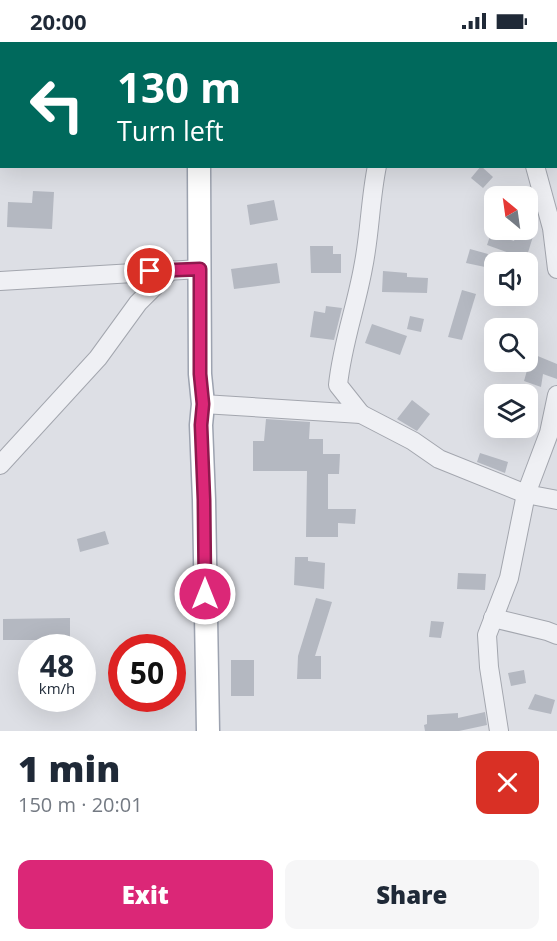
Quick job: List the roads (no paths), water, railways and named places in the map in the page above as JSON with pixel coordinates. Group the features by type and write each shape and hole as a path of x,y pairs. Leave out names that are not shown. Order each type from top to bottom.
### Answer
{"main road":[{"path":"199,168 200,374 203,404 201,425 208,731"}],"street":[{"path":"361,414 339,385 341,357 356,304 366,250 377,168"},
{"path":"535,168 552,228 557,269"},
{"path":"0,280 200,269"},
{"path":"0,465 98,358 138,303 171,270"},
{"path":"499,731 489,667 487,635 509,578 526,494 549,433 557,395"},
{"path":"203,404 298,408 361,414 413,441 439,459 526,494 557,500"},
{"path":"493,618 557,635"}]}
